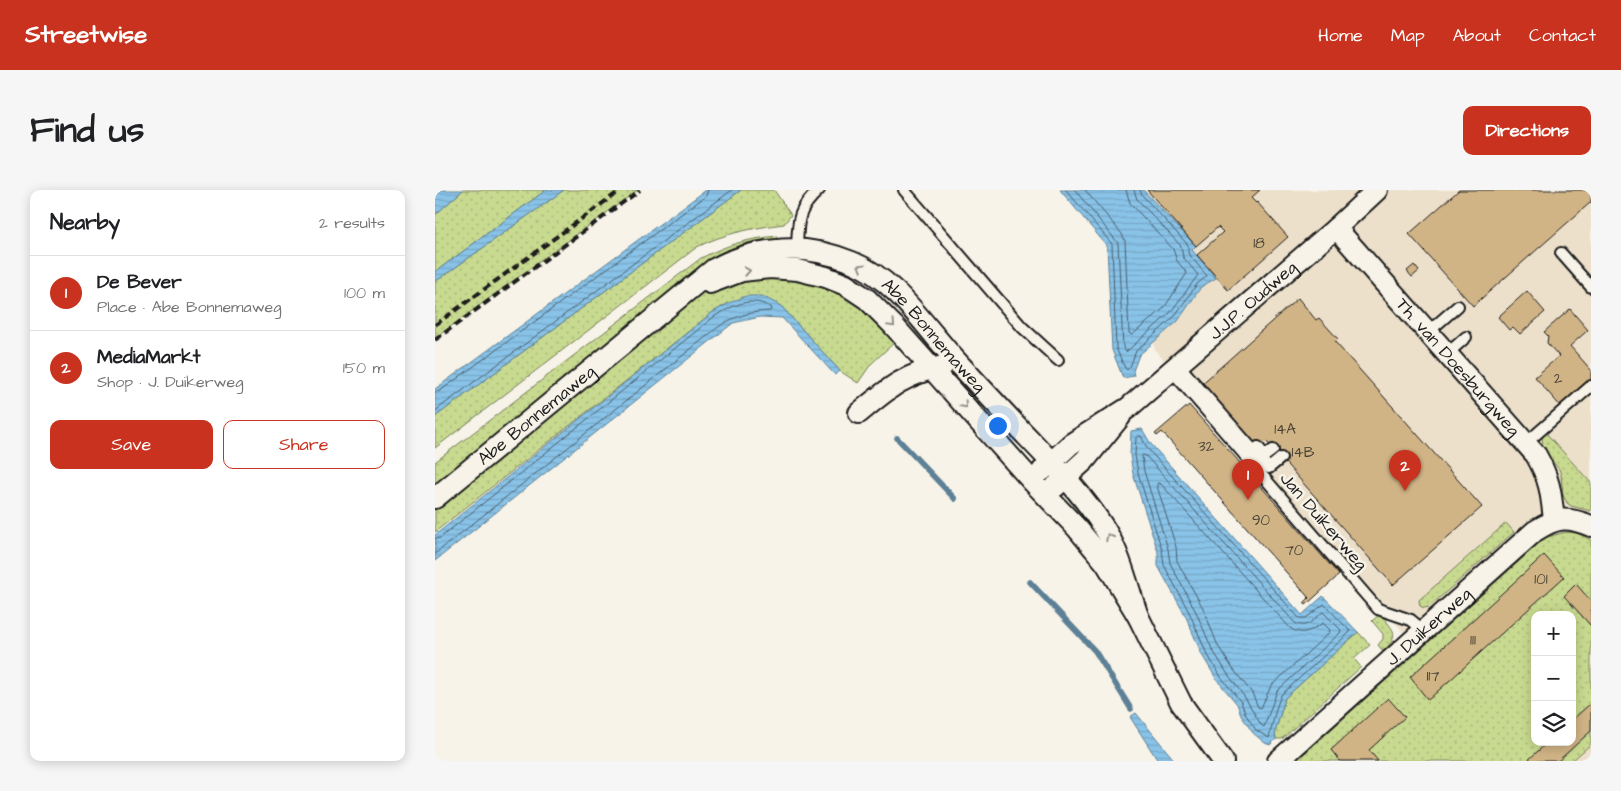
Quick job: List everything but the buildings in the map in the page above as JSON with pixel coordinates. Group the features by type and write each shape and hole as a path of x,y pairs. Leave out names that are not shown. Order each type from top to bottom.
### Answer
{"street":[{"name":"J.J.P. Oudweg","path":"1031,480 1079,438 1127,408 1336,228 1377,190"},
{"name":"Th. van Doesburgweg","path":"1336,228 1536,455 1546,473 1554,520"},
{"name":"Abe Bonnemaweg","path":"435,498 714,269 731,260 757,251 797,248 853,262 876,275 893,290 958,363 1051,462 1093,512 1112,542 1138,616"},
{"name":"Abe Bonnemaweg","path":"685,293 742,271 770,268 798,270 827,277 846,285 867,299 893,325 1031,480 1077,528 1106,563 1138,616 1185,708 1223,761"},
{"path":"859,413 892,386 911,375 958,363"},
{"name":"J.J.P. Oudweg","path":"1046,496 1100,442 1127,408"},
{"path":"1554,520 1574,520 1591,526"},
{"name":"J. Duikerweg","path":"1278,761 1526,538 1554,520"}],"lane":[{"path":"797,248 798,221 806,202 819,190"},
{"path":"903,190 1022,327 1058,360"},
{"path":"1561,253 1591,286"},
{"path":"1427,333 1458,306"},
{"path":"1447,354 1466,337"},
{"path":"1177,365 1265,456 1273,450"},
{"path":"1177,365 1269,468 1281,458"},
{"name":"Jan Duikerweg","path":"1177,365 1378,609 1411,620 1424,631"},
{"path":"1525,444 1591,386"}],"shaded area":[{"path":"1076,190 1591,190 1591,761 1298,761 1419,650 1155,350 1130,254"}],"green space":[{"path":"463,190 546,190 435,272 435,215"},
{"path":"564,190 638,190 435,338 435,282"},
{"path":"741,190 774,190 791,215 784,224 739,232 697,247 435,448 435,417"},
{"path":"777,236 776,244 755,247 435,485 435,462 701,258 738,243"},
{"path":"785,273 838,289 864,308 897,340 871,364 858,383 840,371 781,306 729,303 713,312 435,532 435,510 697,295 724,282"},
{"path":"1546,433 1591,483 1591,511 1571,506 1567,503 1563,495 1559,469 1543,450 1542,437"},
{"path":"1506,523 1514,532 1429,607 1424,608 1420,606 1419,600"},
{"path":"1566,532 1577,533 1591,540 1591,744 1572,761 1297,760 1547,537"},
{"path":"1380,614 1389,624 1394,636 1383,651 1378,645 1383,639 1383,634 1372,621"},
{"path":"1358,632 1370,645 1354,659 1361,667 1282,739 1276,739 1275,733 1285,698"}],"water":[{"path":"435,190 463,190 435,215"},
{"path":"546,190 564,190 435,282 435,272"},
{"path":"706,190 741,190 435,417 435,389"},
{"path":"1060,190 1143,190 1196,246 1192,250 1216,278 1201,287 1178,321 1139,355 1133,371 1134,376 1123,378 1112,350 1107,246"},
{"path":"746,296 762,296 781,306 840,371 835,375 782,318 760,317 733,323 435,561 435,535 713,312"},
{"path":"1142,429 1151,444 1302,615 1323,596 1358,632 1285,698 1275,733 1276,739 1270,745 1253,733 1242,717 1237,704 1217,680 1202,655 1186,617 1158,566 1158,552 1133,474 1130,455 1131,431"},
{"path":"1136,713 1175,761 1158,761 1130,717"}],"waterway":[{"path":"897,438 955,499"},
{"path":"1030,582 1095,651 1131,709"}],"railway":[{"path":"435,325 621,190"},
{"path":"435,340 640,190"}],"place":[{"name":"MediaMarkt","path":"1405,491"},
{"name":"De Bever","path":"1248,500"}]}
